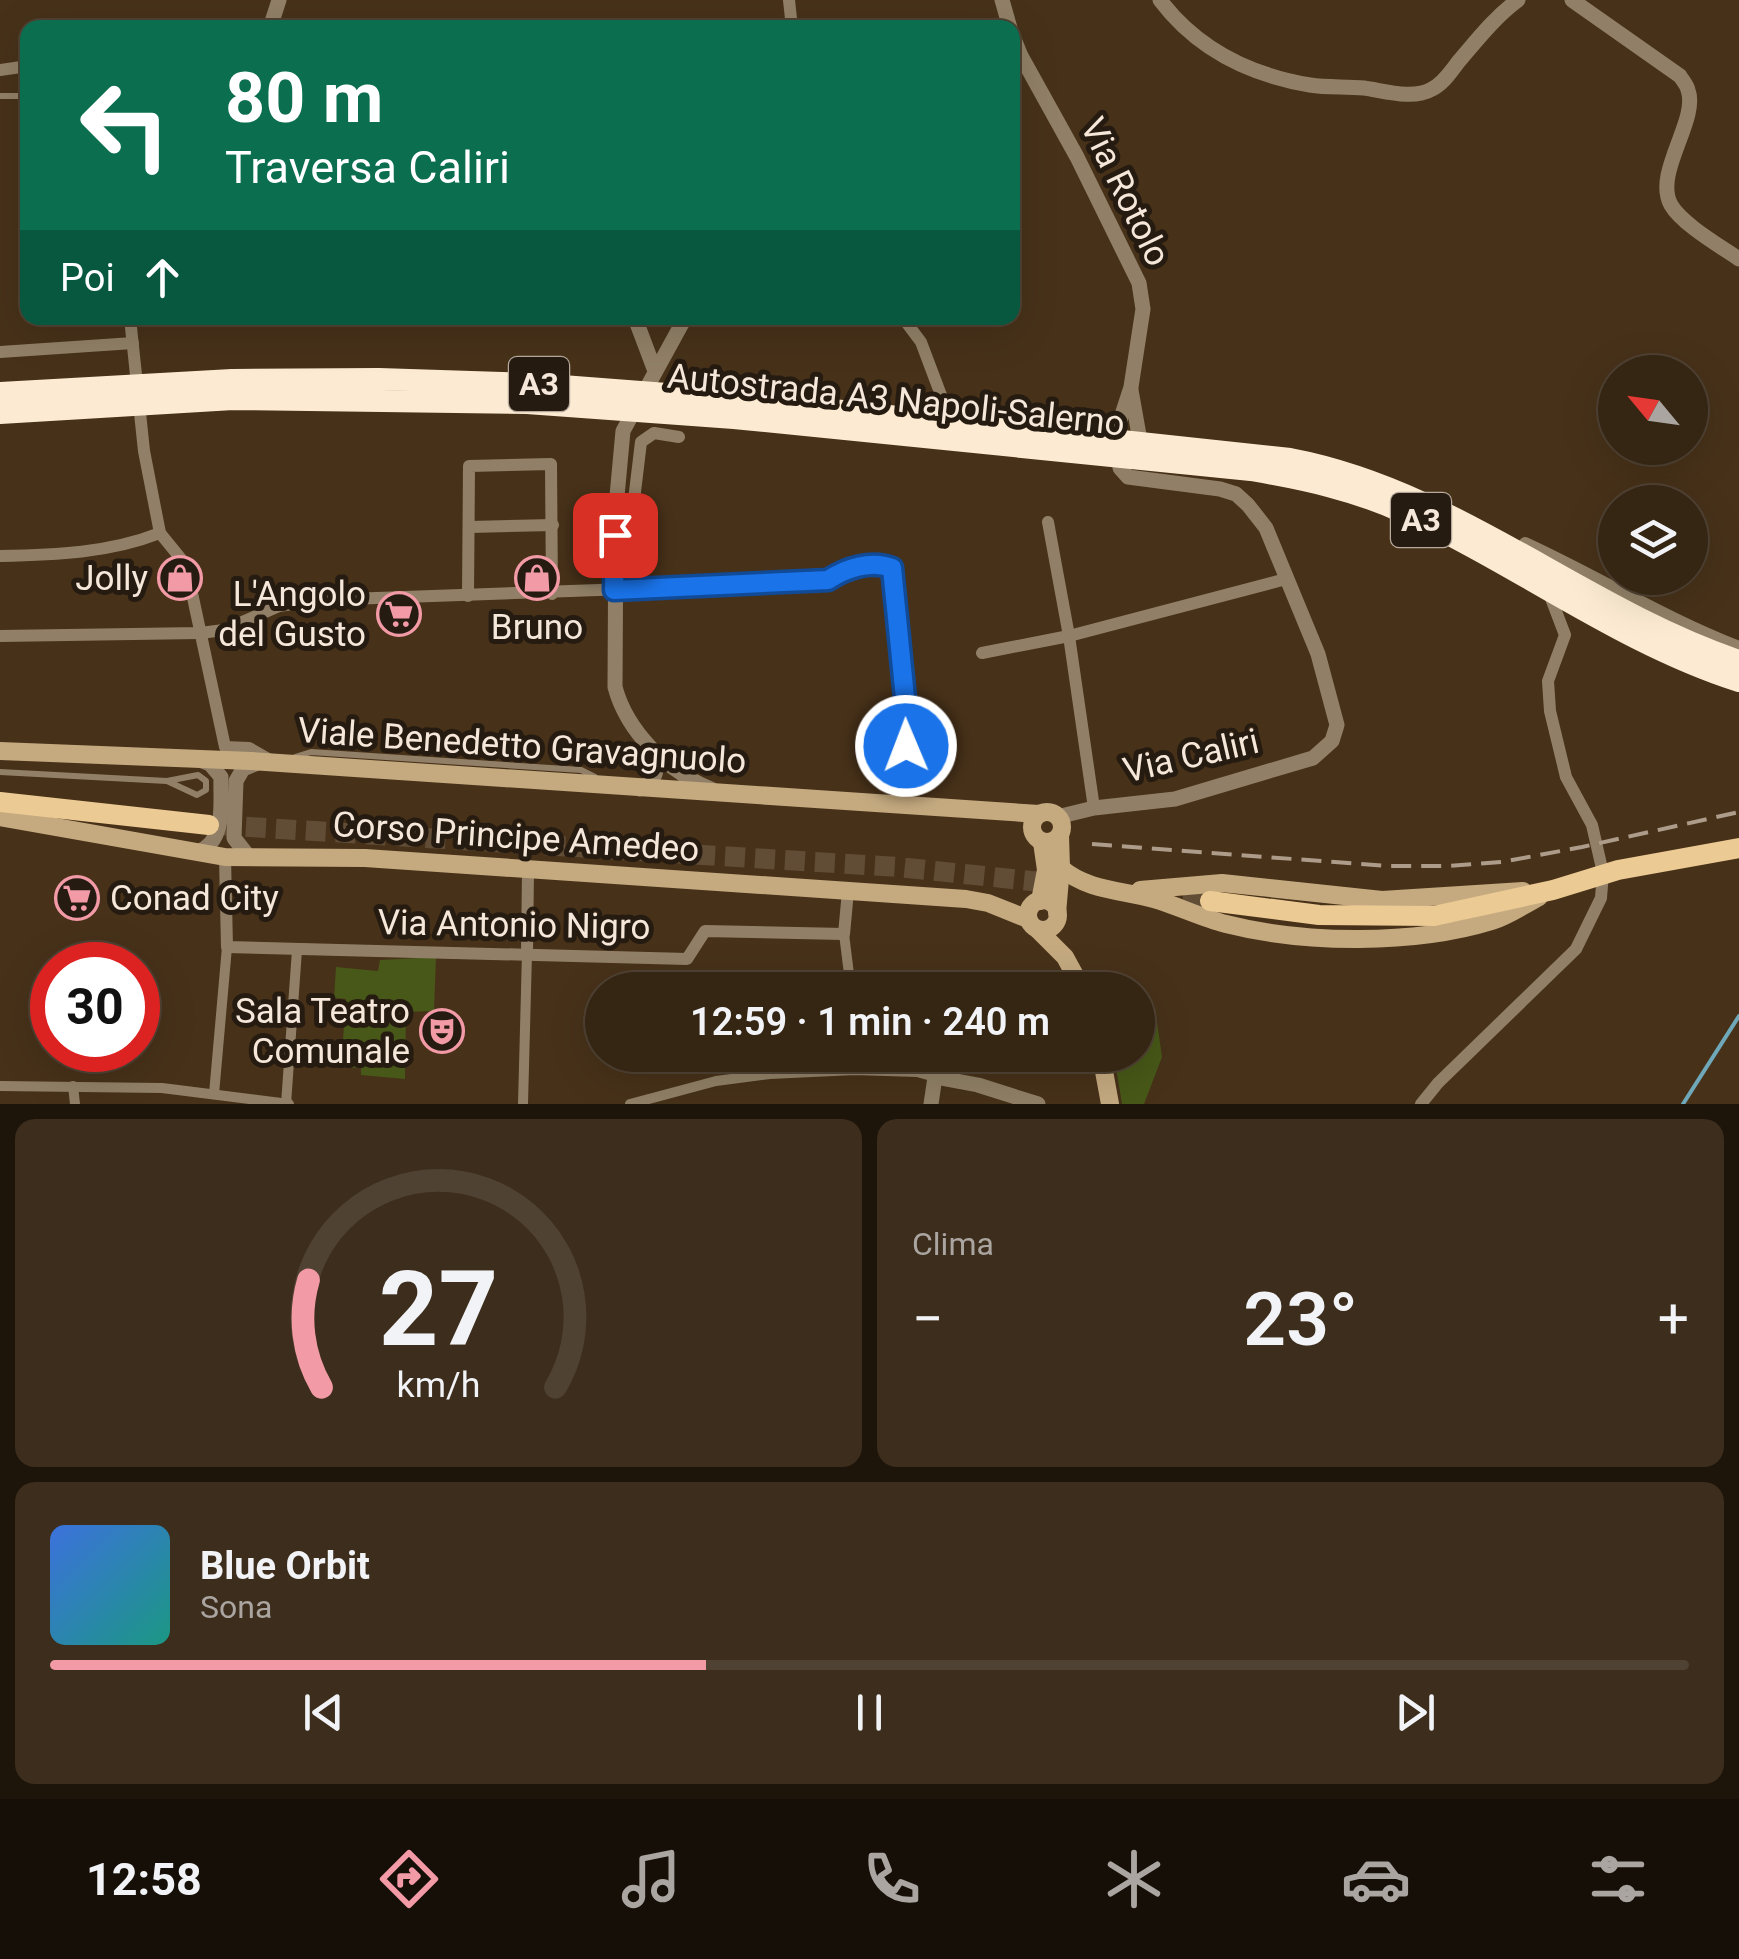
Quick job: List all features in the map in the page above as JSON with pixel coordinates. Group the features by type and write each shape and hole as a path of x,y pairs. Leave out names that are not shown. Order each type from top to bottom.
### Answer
{"highway":[{"name":"Autostrada A3 Napoli-Salerno","path":"0,393 232,380 474,381 732,398 1265,472 1364,496 1462,541 1675,656 1739,680"},
{"name":"Autostrada A3 Napoli-Salerno","path":"0,412 233,399 509,402 1272,456 1369,479 1467,523 1643,620 1739,661"}],"main road":[{"name":"Viale Benedetto Gravagnuolo","path":"0,751 267,762 903,804 1050,827"},
{"path":"0,802 209,825"},
{"name":"Corso Principe Amedeo","path":"0,817 224,857 365,858 977,900 1045,921"},
{"name":"Corso Principe Amedeo","path":"1050,827 1040,900 1049,902 1045,921 1072,972"},
{"path":"1045,921 1062,868 1050,827"},
{"path":"1210,902 1319,915 1434,916 1553,890 1618,870 1739,848"},
{"path":"1062,868 1096,888 1126,891 1222,883 1382,900 1484,891 1553,890"},
{"path":"1045,921 1070,900 1096,888"},
{"path":"1126,891 1226,924 1301,935 1364,938 1428,934 1494,921 1553,890"},
{"path":"1102,1072 1097,1104 1110,1104 1104,1072"}],"street":[{"path":"1160,0 1175,20 1207,48 1260,72 1313,86 1410,94 1429,92 1442,83 1518,0"},
{"path":"1572,0 1680,76 1689,91 1690,106 1666,187 1670,204 1739,260"},
{"name":"Via Rotolo","path":"1020,53 1139,283 1144,309 1131,386 1118,426 1120,468 1128,476 1236,494 1266,528 1327,684 1336,726 1332,741"},
{"path":"131,325 144,451 160,533 186,565 226,747 250,748 267,762"},
{"path":"639,325 655,371"},
{"path":"681,325 623,431 616,507 614,687 630,722 656,753 692,780 715,791"},
{"path":"908,325 921,342 944,403"},
{"path":"0,352 133,344"},
{"name":"Via Rotolo","path":"1131,386 1148,469 1162,482"},
{"path":"614,590 625,575 641,442 654,434 679,436"},
{"path":"468,596 469,466 535,464 551,464 552,594"},
{"path":"1048,522 1094,808"},
{"path":"469,527 552,525"},
{"path":"0,556 126,546 160,533"},
{"path":"1421,1104 1576,948 1600,898 1602,872 1592,825 1566,777 1550,710 1548,681 1565,635 1563,623 1525,542 1672,618 1739,646"},
{"path":"0,636 200,633 224,630 278,606 320,600 766,584 828,580 846,568 886,565 892,568 907,718 903,804"},
{"path":"982,653 1069,636 1286,579"},
{"name":"Via Caliri","path":"1050,827 1094,808 1175,799 1313,758 1332,741"},
{"path":"640,789 652,782 656,753"},
{"path":"197,759 210,764 221,777 218,833 214,844 198,852"},
{"path":"249,857 234,838 236,781 243,769 267,762"},
{"path":"214,1094 227,947 224,857"},
{"path":"524,1104 528,870"},
{"path":"848,890 844,934 849,972"},
{"name":"Via Antonio Nigro","path":"227,947 687,959 704,931 844,934"},
{"path":"0,1086 162,1088 288,1104 297,950"},
{"path":"630,1104 716,1081 812,1072"},
{"path":"918,1072 1038,1104"},
{"path":"934,1102 935,1077"},
{"path":"73,1086 75,1104"}],"lane":[{"path":"0,772 167,781 198,775 206,781 206,790 197,795 167,781"}],"green space":[{"path":"436,957 434,1011 406,1012 405,1079 361,1075 361,1068 341,1067 346,999 334,998 336,967 378,971 380,960"},
{"path":"1155,1008 1162,1057 1144,1104 1122,1104 1117,1072 1155,1072"}],"waterway":[{"path":"1683,1104 1739,1016"}],"tunnel":[{"path":"216,825 898,867 1060,884"},
{"path":"1153,895 1210,901"}],"railway":[{"path":"1092,844 1387,866 1449,866 1502,862 1739,812"}],"place":[{"name":"Jolly","path":"180,578"},
{"name":"Bruno","path":"537,578"},
{"name":"L'Angolo del Gusto","path":"399,614"},
{"name":"Conad City","path":"77,898"},
{"name":"Sala Teatro Comunale","path":"442,1031"}],"route":[{"path":"615,535 614,590 828,580 846,568 892,568 907,718 906,746"}]}
